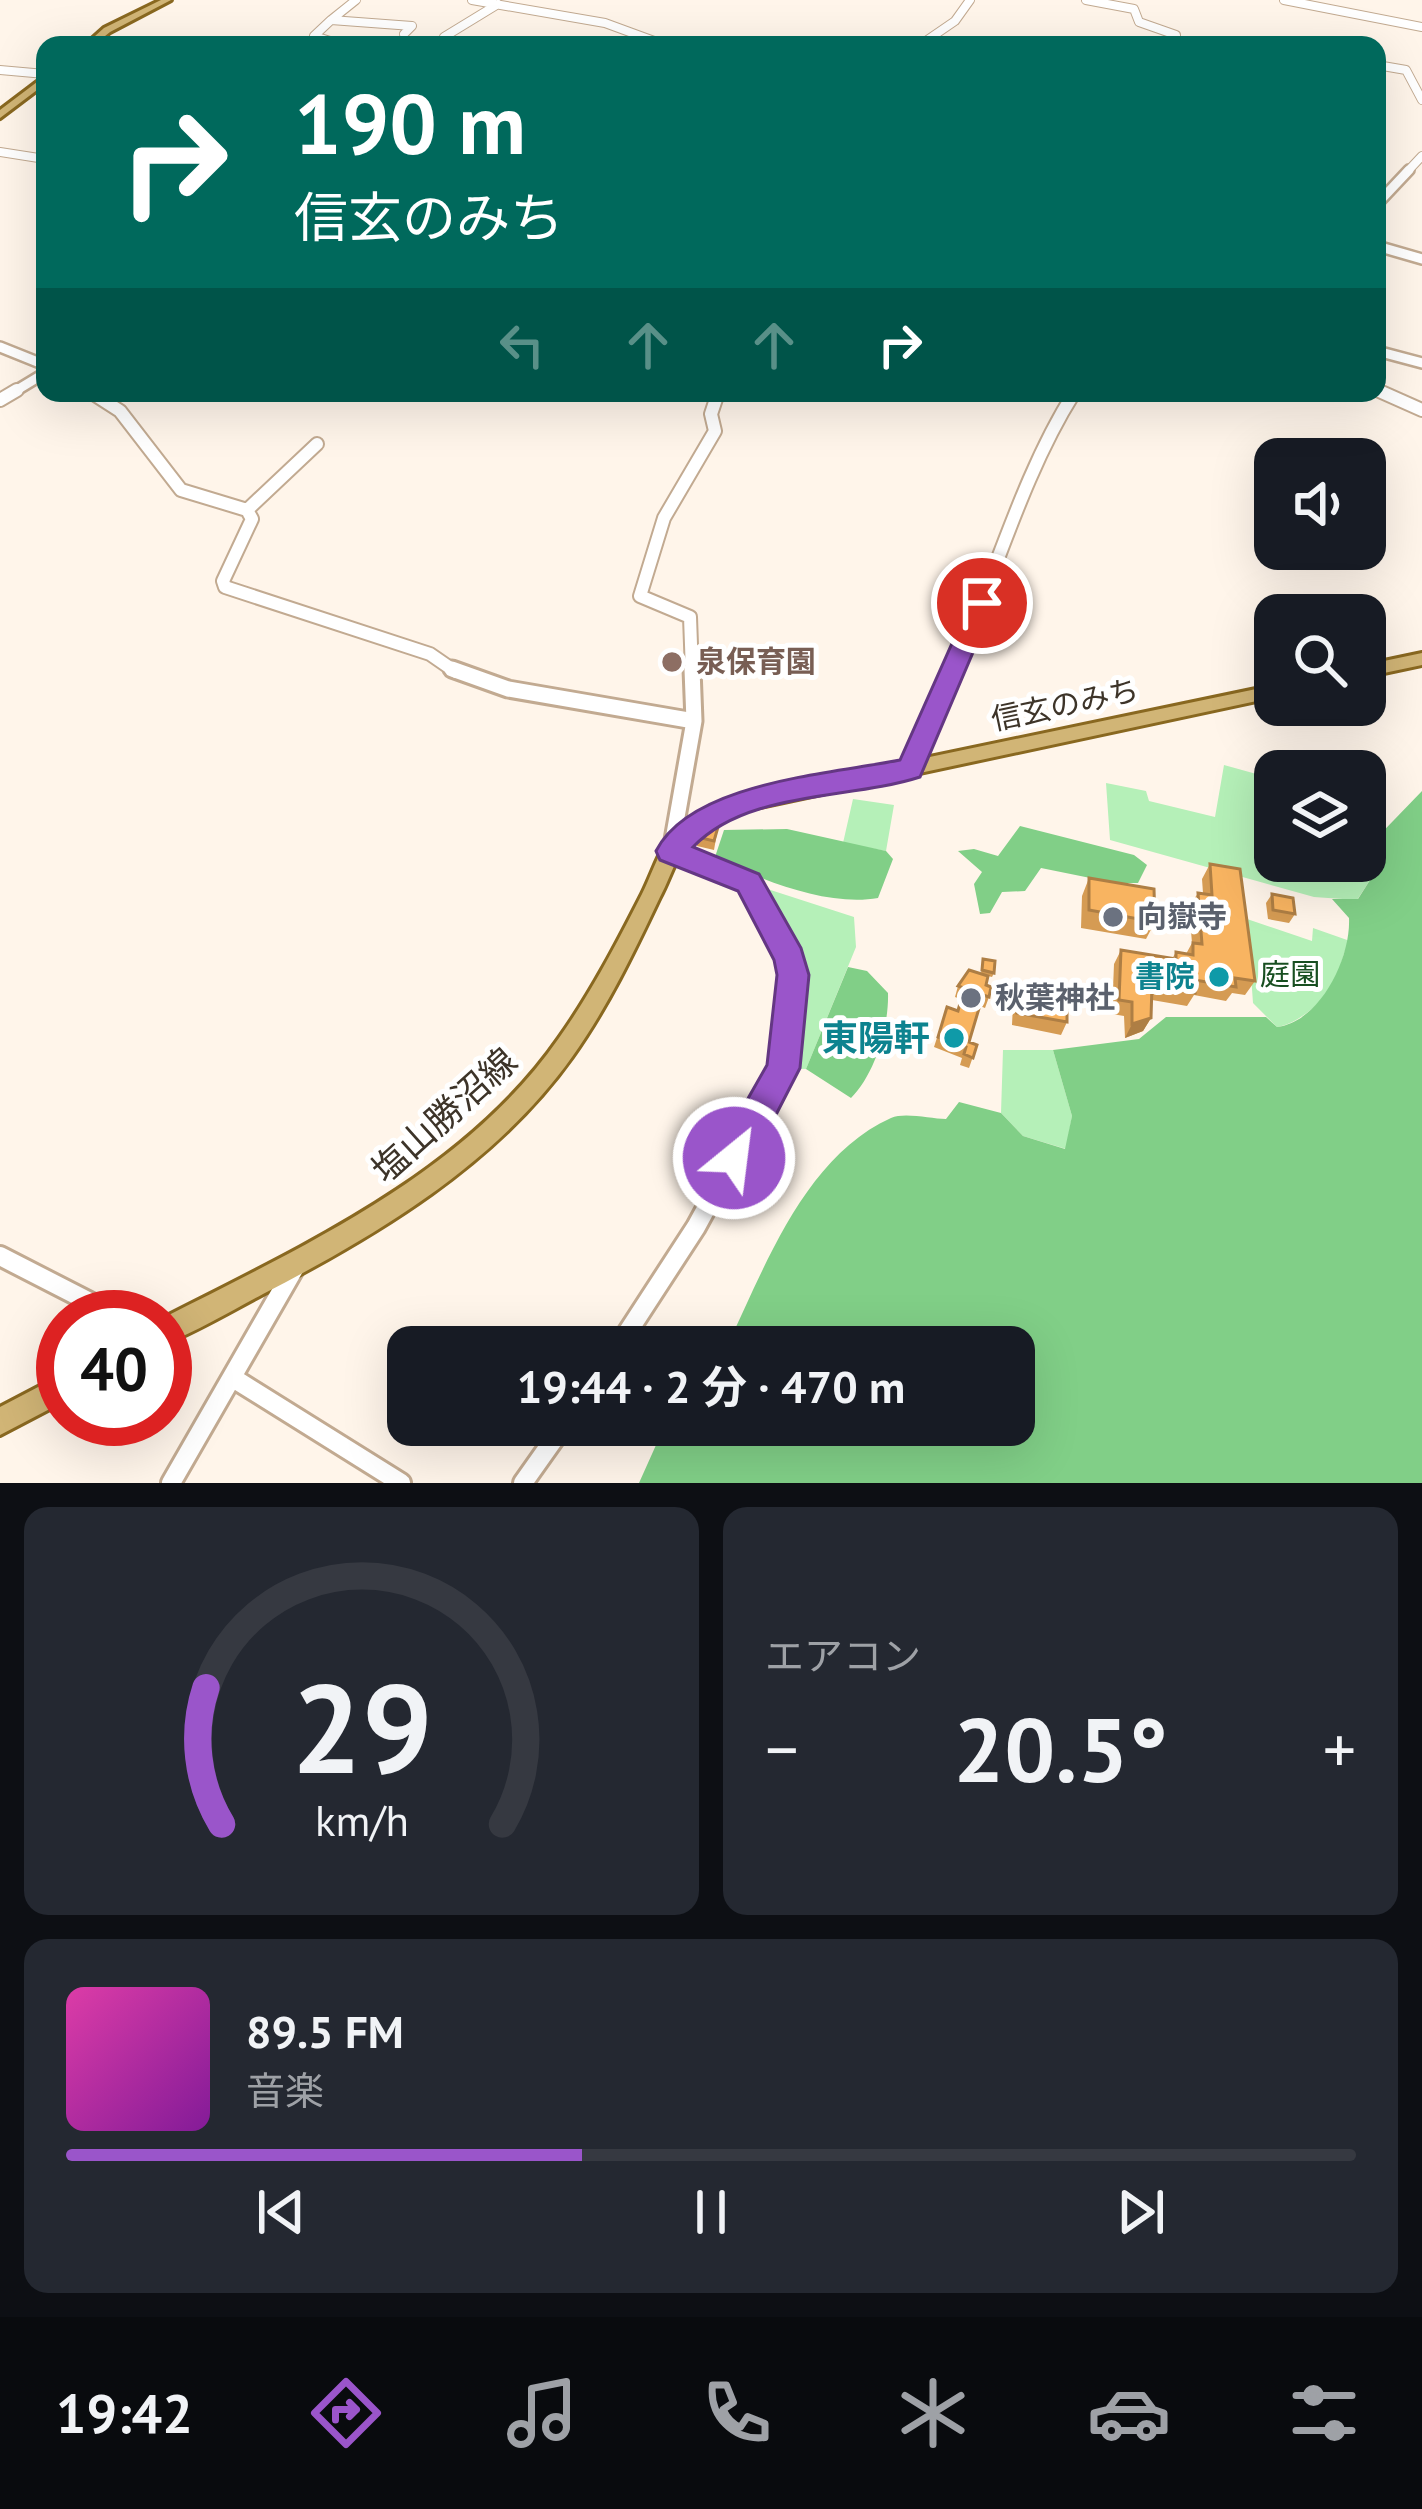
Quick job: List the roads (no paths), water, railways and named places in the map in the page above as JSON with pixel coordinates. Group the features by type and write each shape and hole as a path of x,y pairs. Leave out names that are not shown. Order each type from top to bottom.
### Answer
{"main road":[{"path":"100,36 167,0"},
{"path":"0,115 36,79"},
{"path":"1386,667 1422,659"},
{"name":"信玄のみち","path":"671,851 699,823 738,804 1254,695"},
{"name":"塩山勝沼線","path":"192,1317 393,1210 531,1092 608,980 671,851"},
{"path":"0,1422 36,1402"}],"street":[{"path":"314,36 356,0"},
{"path":"472,0 648,36"},
{"path":"527,10 544,0"},
{"path":"933,36 955,21 970,0"},
{"path":"1086,0 1134,9 1139,22 1176,36"},
{"path":"1284,0 1422,27"},
{"path":"446,36 498,4"},
{"path":"331,20 412,26 404,34"},
{"path":"1386,67 1406,70 1422,100"},
{"path":"0,70 36,73"},
{"path":"0,152 36,158"},
{"path":"1386,189 1418,169 1422,156"},
{"path":"1386,249 1422,259"},
{"path":"0,347 36,365"},
{"path":"1386,353 1422,363"},
{"path":"0,400 36,375"},
{"path":"1386,394 1422,410"},
{"path":"106,402 120,411 181,490 248,510 252,519 223,580 225,586 330,625 430,654 457,673 508,688 694,721"},
{"path":"710,614 690,617 640,596 664,518 687,486 715,430 711,414 715,402"},
{"path":"910,769 994,580 1045,439 1068,402"},
{"path":"248,510 317,444"},
{"path":"632,1326 696,1227 773,1089 783,1068 791,1000 790,958 748,883 671,851 694,721 690,617"},
{"path":"0,1256 66,1290"},
{"path":"171,1483 297,1263"},
{"path":"233,1378 401,1483"},
{"path":"523,1483 549,1446"}],"place":[{"name":"泉保育園","path":"672,662"},
{"name":"向嶽寺","path":"1113,917"},
{"name":"書院","path":"1219,977"},
{"name":"秋葉神社","path":"971,998"},
{"name":"東陽軒","path":"954,1038"}],"park label":[{"name":"庭園","path":"1290,975"}]}
